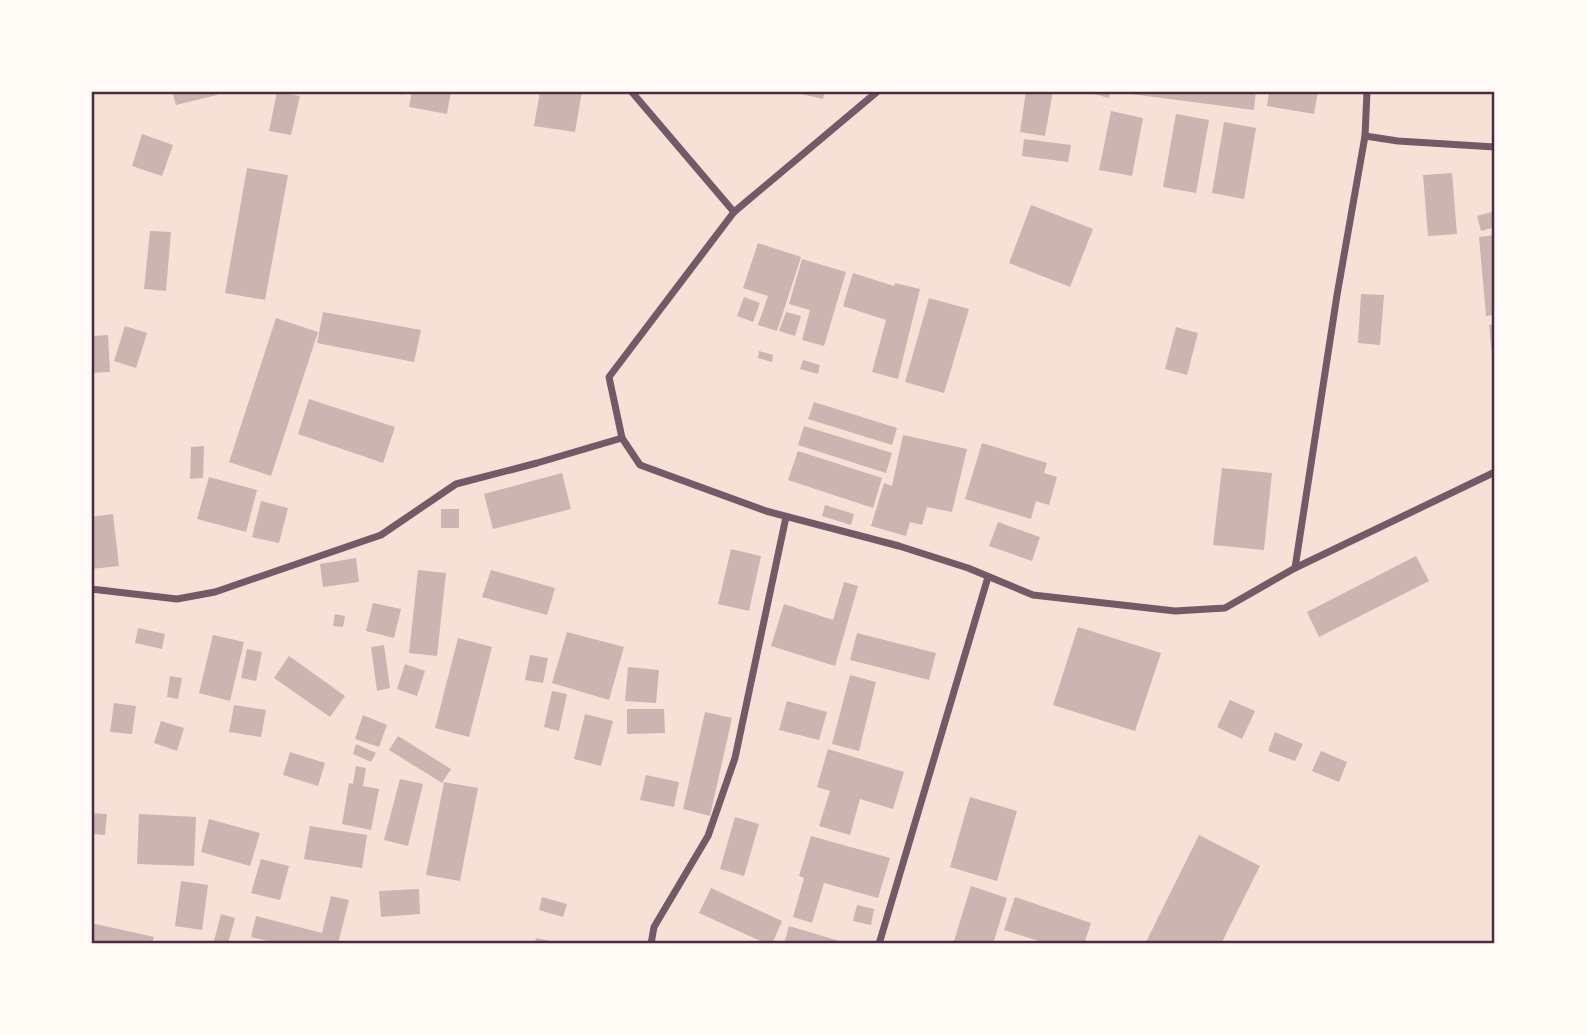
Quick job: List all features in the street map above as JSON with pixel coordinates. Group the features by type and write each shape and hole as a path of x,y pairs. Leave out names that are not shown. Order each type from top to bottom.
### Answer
{"street":[{"path":"631,91 734,212"},
{"path":"878,91 734,212 609,377 622,438 640,464 786,517 899,546 968,568 1033,595 1175,611 1225,608 1295,568 1495,472"},
{"path":"1295,568 1337,295 1365,136 1367,91"},
{"path":"1365,136 1398,141 1495,147"},
{"path":"91,589 177,599 215,592 381,535 456,484 622,438"},
{"path":"650,944 654,927 708,836 735,758 786,517"},
{"path":"878,944 988,577"}],"building":[{"path":"172,91 216,91 217,95 176,105"},
{"path":"387,91 404,91 403,95"},
{"path":"412,91 451,91 447,114 409,107"},
{"path":"540,91 582,91 575,132 534,126"},
{"path":"787,91 825,91 823,99"},
{"path":"1026,91 1053,91 1045,136 1020,132"},
{"path":"1082,91 1111,91 1109,98"},
{"path":"1256,91 1254,110 1123,93"},
{"path":"1269,91 1318,91 1314,114 1267,106"},
{"path":"277,92 300,96 291,135 269,131"},
{"path":"1111,111 1143,118 1132,176 1099,170"},
{"path":"1176,114 1209,120 1196,193 1163,187"},
{"path":"1224,122 1256,128 1244,199 1212,193"},
{"path":"142,134 173,145 162,176 132,166"},
{"path":"1024,139 1071,145 1068,162 1022,156"},
{"path":"247,168 288,175 265,300 225,293"},
{"path":"1452,173 1457,234 1428,236 1423,175"},
{"path":"1031,205 1093,229 1070,287 1009,263"},
{"path":"1495,211 1495,227 1481,231 1477,216"},
{"path":"150,231 171,232 166,291 144,289"},
{"path":"1495,235 1495,315 1486,316 1479,237"},
{"path":"758,243 801,257 777,331 758,325 768,296 743,288"},
{"path":"802,259 846,272 824,346 802,340 810,310 789,304"},
{"path":"853,273 894,286 895,283 920,289 898,379 872,372 886,320 843,306"},
{"path":"1361,294 1384,295 1380,345 1358,343"},
{"path":"744,297 760,303 753,322 737,316"},
{"path":"929,298 969,309 944,393 905,382"},
{"path":"323,312 421,330 414,362 317,343"},
{"path":"786,312 801,316 795,336 779,331"},
{"path":"276,318 318,332 271,476 229,462"},
{"path":"1495,324 1495,366 1493,366 1489,325"},
{"path":"125,326 147,333 136,368 114,361"},
{"path":"1176,327 1198,333 1187,375 1165,369"},
{"path":"108,335 110,372 91,373 91,336"},
{"path":"759,351 773,355 772,362 758,358"},
{"path":"803,360 820,365 818,374 800,369"},
{"path":"309,399 395,427 383,463 298,434"},
{"path":"814,402 897,428 892,445 808,419"},
{"path":"804,426 892,453 886,473 798,445"},
{"path":"903,435 967,449 952,512 927,507 922,525 910,522 906,536 871,526 884,483 892,486"},
{"path":"982,443 1047,463 1044,473 1057,477 1049,505 1036,501 1031,519 965,499"},
{"path":"204,446 203,478 190,479 191,447"},
{"path":"798,451 882,478 873,508 788,480"},
{"path":"1222,468 1272,473 1264,550 1213,545"},
{"path":"562,473 571,509 493,529 484,494"},
{"path":"209,477 257,490 246,532 197,519"},
{"path":"261,501 288,508 279,543 252,537"},
{"path":"825,505 854,514 851,525 822,516"},
{"path":"441,509 459,509 459,528 441,528"},
{"path":"113,514 119,566 91,569 91,517"},
{"path":"998,522 1040,537 1032,561 989,546"},
{"path":"731,549 761,556 749,611 718,604"},
{"path":"1416,556 1429,581 1319,637 1307,612"},
{"path":"356,558 359,582 323,587 320,564"},
{"path":"418,570 446,573 437,656 409,653"},
{"path":"491,570 555,588 547,615 482,597"},
{"path":"844,582 858,586 835,666 771,646 784,604 833,620"},
{"path":"373,603 401,609 394,638 366,631"},
{"path":"335,614 345,616 343,627 333,626"},
{"path":"1078,627 1161,653 1135,731 1053,705"},
{"path":"138,628 165,634 162,649 135,643"},
{"path":"567,632 624,647 609,700 552,683"},
{"path":"857,633 936,653 929,680 850,660"},
{"path":"213,635 244,642 230,701 199,693"},
{"path":"458,638 492,647 469,737 435,728"},
{"path":"384,645 390,688 377,691 371,647"},
{"path":"247,649 262,652 256,681 241,678"},
{"path":"530,655 548,658 543,683 525,680"},
{"path":"289,656 345,696 330,717 274,678"},
{"path":"405,664 425,671 417,696 397,689"},
{"path":"628,667 659,670 656,703 625,701"},
{"path":"850,675 876,682 859,751 832,744"},
{"path":"170,676 182,678 178,699 167,697"},
{"path":"552,691 567,694 559,731 544,727"},
{"path":"1230,700 1255,711 1242,739 1217,727"},
{"path":"787,701 827,712 819,740 779,730"},
{"path":"114,703 136,706 132,734 110,732"},
{"path":"234,705 266,710 261,737 229,732"},
{"path":"627,709 664,709 665,733 627,734"},
{"path":"705,712 732,718 710,816 683,809"},
{"path":"585,714 613,721 601,766 574,759"},
{"path":"363,715 387,725 379,747 355,739"},
{"path":"161,721 184,728 177,751 154,743"},
{"path":"1275,732 1303,744 1295,761 1268,751"},
{"path":"398,736 451,769 442,783 389,750"},
{"path":"356,744 376,753 371,762 353,754"},
{"path":"828,749 904,772 893,809 860,799 850,835 819,826 830,791 817,787"},
{"path":"1321,751 1347,762 1339,782 1312,771"},
{"path":"290,752 325,763 318,786 283,775"},
{"path":"356,766 366,768 363,786 379,789 371,830 342,824 349,783 353,784"},
{"path":"646,775 679,782 674,807 640,800"},
{"path":"400,779 423,784 408,846 384,840"},
{"path":"444,782 478,788 460,881 426,875"},
{"path":"970,797 1017,811 997,881 950,867"},
{"path":"91,813 107,814 105,835 91,834"},
{"path":"139,814 196,817 194,866 137,864"},
{"path":"735,817 759,824 744,876 720,869"},
{"path":"209,819 260,833 250,866 201,852"},
{"path":"310,826 367,835 362,868 304,859"},
{"path":"1199,835 1260,866 1221,944 1145,944"},
{"path":"811,836 890,858 878,898 824,883 812,923 793,917 804,878 799,876"},
{"path":"261,859 289,866 280,900 251,893"},
{"path":"181,881 208,885 202,930 175,926"},
{"path":"971,886 1007,898 993,944 953,944"},
{"path":"711,888 782,921 772,944 699,913"},
{"path":"419,889 420,914 381,917 379,891"},
{"path":"331,896 349,900 338,944 280,944 251,937 256,916 322,933"},
{"path":"542,897 567,904 563,917 539,910"},
{"path":"1015,897 1091,923 1084,944 1048,944 1004,930"},
{"path":"857,905 874,909 871,925 853,921"},
{"path":"221,914 235,918 228,944 214,941"},
{"path":"91,923 154,937 152,944 91,944"},
{"path":"789,926 846,943 846,944 784,944"},
{"path":"536,938 559,943 535,944"}]}
